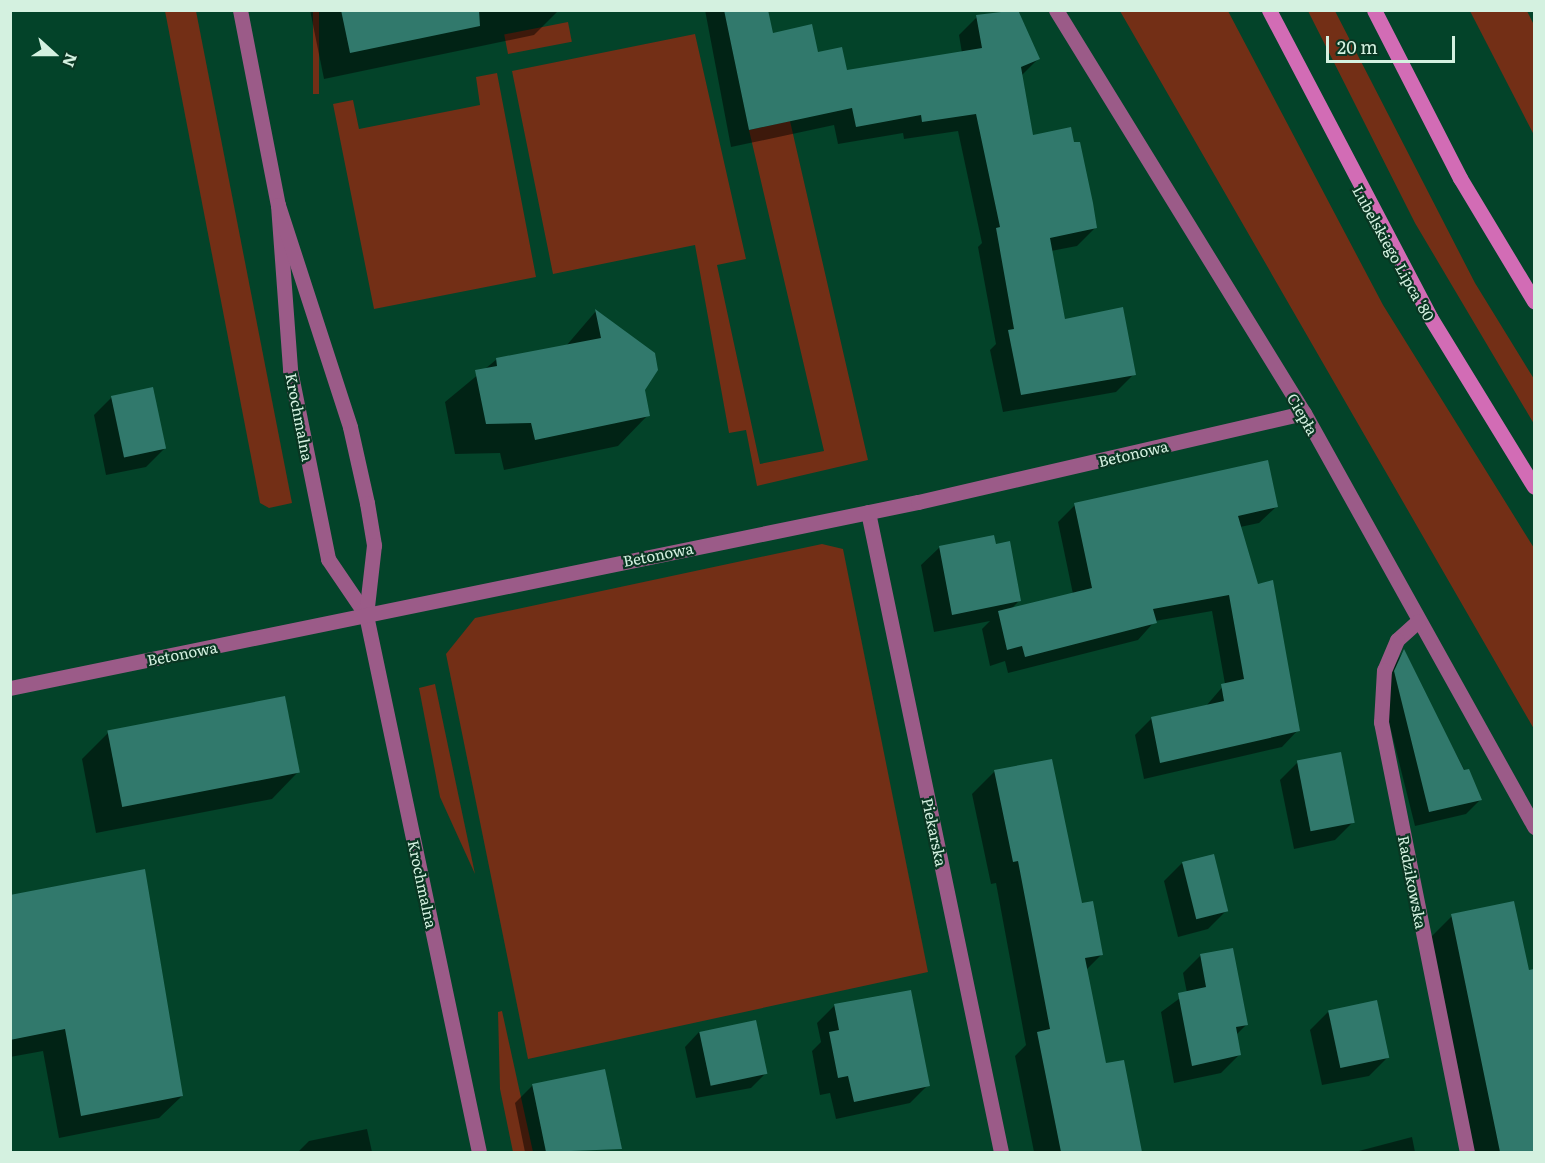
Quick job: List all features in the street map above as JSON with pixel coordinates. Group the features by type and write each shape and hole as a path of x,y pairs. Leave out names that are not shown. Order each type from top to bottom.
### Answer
{"main road":[{"name":"Lubelskiego Lipca '80","path":"1269,10 1424,307 1534,487"},
{"path":"1374,10 1460,178 1534,301"}],"street":[{"name":"Krochmalna","path":"240,10 278,205 291,370 328,560 366,615"},
{"name":"Ciepła","path":"1056,10 1304,413 1534,827"},
{"name":"Krochmalna","path":"278,205 350,427 367,503 374,545 366,615 479,1152"},
{"name":"Betonowa","path":"10,688 868,512 1304,413"},
{"name":"Piekarska","path":"868,512 1001,1152"},
{"name":"Radzikowska","path":"1418,621 1397,640 1384,670 1381,722 1467,1152"}],"shaded area":[{"path":"165,11 196,11 292,503 269,508 260,503"},
{"path":"313,11 319,11 319,94 313,94"},
{"path":"1120,11 1228,11 1383,305 1534,548 1534,729"},
{"path":"1308,11 1335,11 1475,283 1534,379 1534,424 1415,223"},
{"path":"1470,11 1527,11 1534,25 1534,135"},
{"path":"568,22 572,42 508,54 504,34"},
{"path":"695,34 746,259 717,265 760,464 824,451 749,130 790,121 868,460 757,486 746,430 729,433 695,245 553,274 512,71"},
{"path":"497,73 536,277 374,309 333,104 353,100 359,129 480,105 476,77"},
{"path":"822,544 843,549 928,972 528,1059 446,654 475,618"},
{"path":"435,684 475,874 440,797 419,688"},
{"path":"502,1011 533,1152 513,1152 500,1089 498,1012"}],"building":[{"path":"341,10 479,10 480,26 350,53"},
{"path":"724,10 768,10 773,33 812,24 818,52 842,47 847,70 982,48 976,15 1018,10 1040,59 1021,67 1033,135 1071,127 1074,142 1080,142 1097,228 1050,238 1065,319 1123,307 1136,375 1021,395 1008,330 1014,329 996,228 1000,227 976,114 922,122 921,115 856,127 852,108 749,130"},
{"path":"595,309 655,353 658,370 645,390 650,416 535,440 531,423 486,424 475,370 497,366 496,358 601,338"},
{"path":"153,387 166,449 124,458 111,396"},
{"path":"1268,460 1278,507 1238,516 1258,584 1273,580 1300,731 1160,763 1151,717 1224,701 1221,684 1244,679 1229,595 1153,609 1157,623 1025,657 1022,646 1007,650 998,611 1092,588 1074,503"},
{"path":"994,535 996,544 1010,541 1021,601 952,615 939,546"},
{"path":"1404,649 1464,770 1469,769 1482,800 1429,812 1394,671"},
{"path":"285,696 300,773 122,807 107,731"},
{"path":"1341,752 1355,823 1311,831 1297,761"},
{"path":"1052,759 1082,903 1093,901 1103,955 1085,958 1106,1063 1124,1060 1142,1152 1061,1152 1037,1032 1050,1029 1018,861 1013,862 994,770"},
{"path":"1214,854 1228,911 1196,919 1182,862"},
{"path":"145,869 183,1096 81,1116 65,1029 10,1040 10,895"},
{"path":"1514,901 1529,970 1534,969 1534,1152 1500,1152 1451,914"},
{"path":"1233,948 1248,1025 1236,1027 1241,1055 1192,1066 1178,993 1206,987 1200,954"},
{"path":"911,990 930,1086 854,1102 848,1076 838,1078 829,1032 839,1030 834,1004"},
{"path":"1377,1000 1389,1058 1340,1068 1328,1010"},
{"path":"756,1020 767,1074 711,1086 699,1032"},
{"path":"605,1069 622,1149 546,1152 532,1084"}]}
